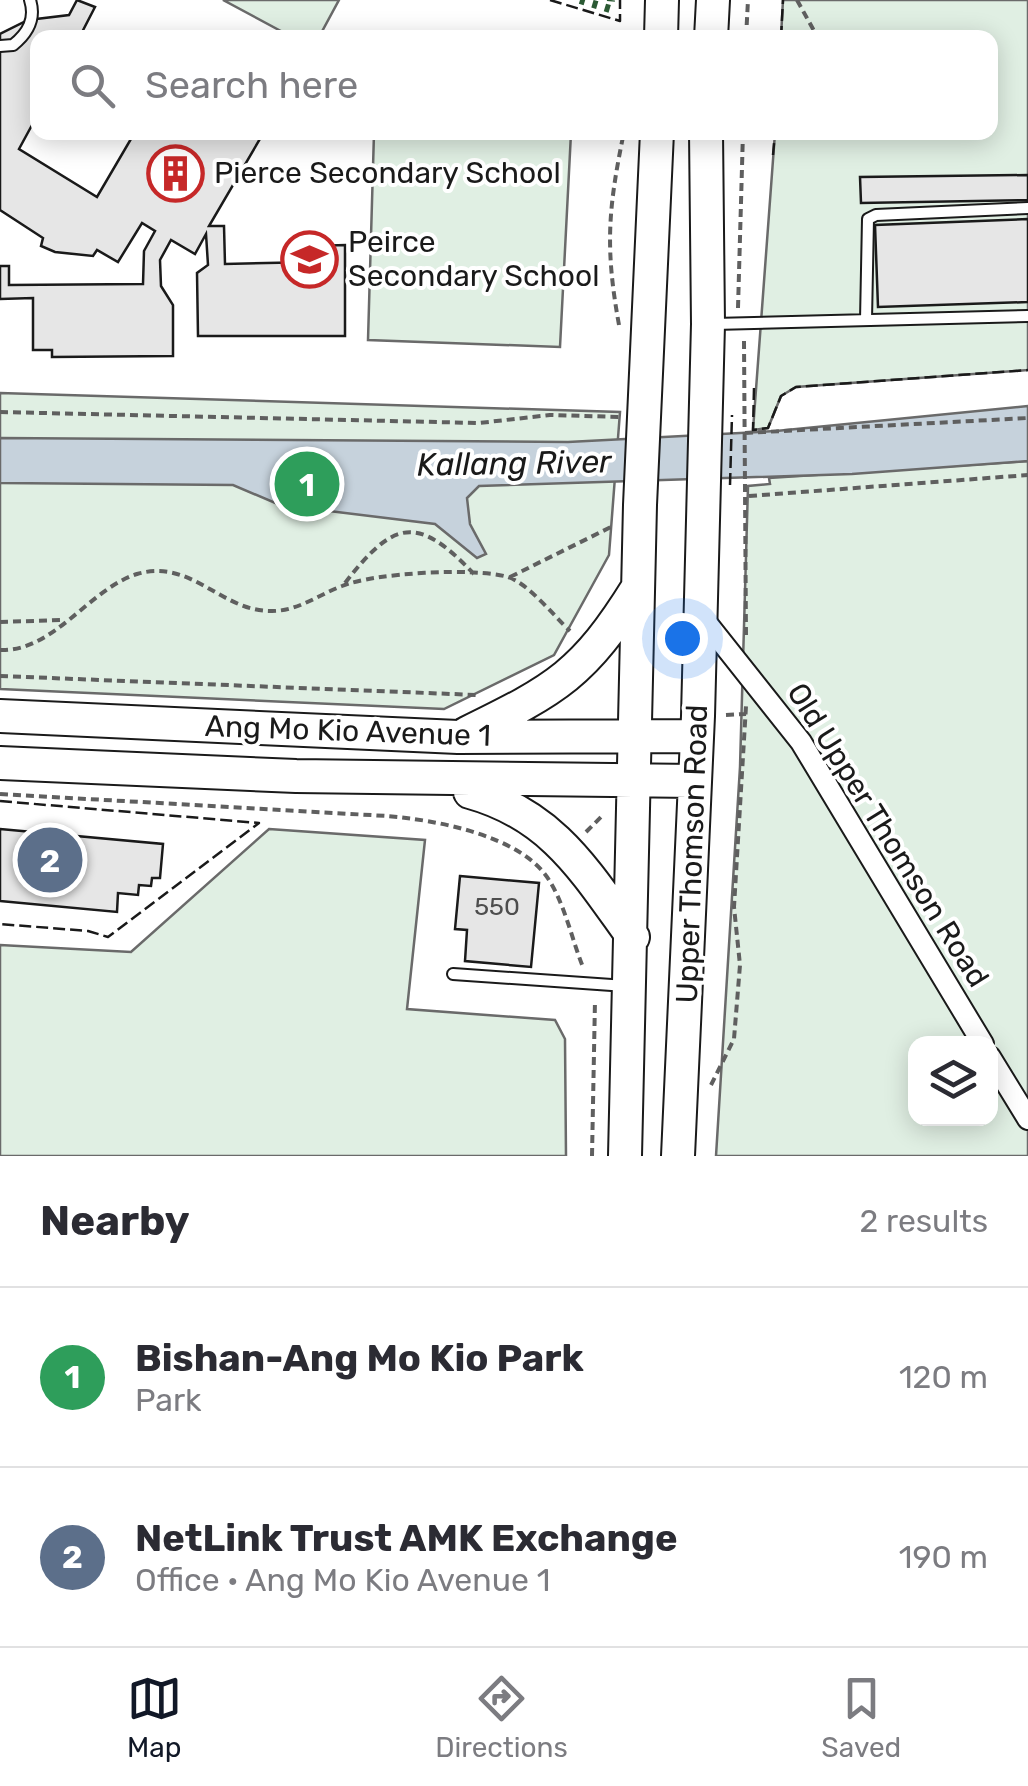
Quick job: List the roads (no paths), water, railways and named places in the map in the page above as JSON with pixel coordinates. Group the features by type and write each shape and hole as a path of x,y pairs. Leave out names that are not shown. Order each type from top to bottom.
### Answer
{"main road":[{"path":"661,30 662,0"},
{"path":"712,30 714,0"},
{"name":"Upper Thomson Road","path":"625,1156 642,490 634,432 656,140"},
{"name":"Upper Thomson Road","path":"678,1156 697,736 704,432 723,324 707,140"},
{"path":"458,737 544,695 572,673 610,634 638,587"},
{"name":"Ang Mo Kio Avenue 1","path":"0,716 458,737 697,736"},
{"name":"Ang Mo Kio Avenue 1","path":"0,763 427,780 695,780"},
{"path":"427,780 511,803 562,842 633,937"}],"street":[{"name":"Old Upper Thomson Road","path":"700,614 801,742 978,1036"},
{"path":"998,1069 1028,1119"}],"lane":[{"path":"0,46 13,45 28,29 32,18 30,0"},
{"path":"866,320 868,219 876,215 1028,208"},
{"path":"723,324 1028,316"},
{"path":"453,974 632,987"}],"water":[{"name":"Kallang River","path":"1028,406 1028,461 852,474 479,486 467,498 470,524 486,554 477,558 435,524 280,505 233,485 0,483 0,438 568,442 776,431"}],"place":[{"name":"Pierce Secondary School","path":"175,173"},
{"name":"Peirce Secondary School","path":"309,259"},
{"name":"Bishan-Ang Mo Kio Park","path":"307,484"},
{"name":"NetLink Trust AMK Exchange","path":"50,860"}]}
